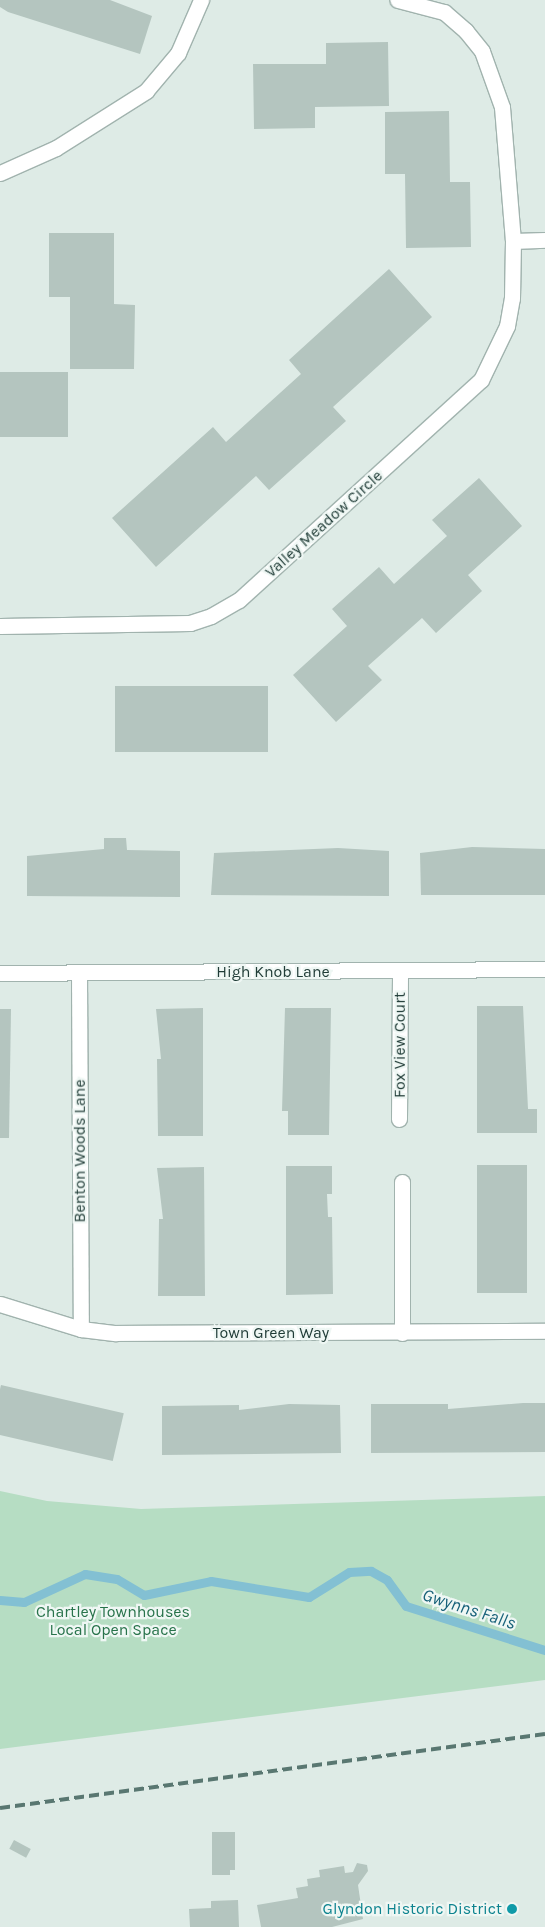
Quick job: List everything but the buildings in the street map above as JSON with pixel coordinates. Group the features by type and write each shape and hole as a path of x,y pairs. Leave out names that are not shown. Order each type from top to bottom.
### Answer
{"street":[{"path":"0,173 56,148 146,91 178,52 202,0"},
{"name":"Valley Meadow Circle","path":"0,626 190,623 239,600 480,380 508,326 513,240 502,107 482,51 444,12 398,0"},
{"path":"513,240 545,240"},
{"name":"High Knob Lane","path":"0,973 545,969"},
{"name":"Fox View Court","path":"399,1120 400,971"},
{"name":"Benton Woods Lane","path":"79,973 81,1329"},
{"path":"402,1182 402,1332"},
{"name":"Town Green Way","path":"0,1304 81,1329 155,1334 545,1331"}],"green space":[{"name":"Chartley Townhouses Local Open Space","path":"0,1491 47,1501 141,1509 545,1496 545,1680 0,1749"}],"waterway":[{"name":"Gwynns Falls","path":"0,1600 24,1602 85,1574 117,1579 144,1595 211,1581 309,1597 349,1572 371,1571 387,1580 406,1606 545,1650"}],"railway":[{"path":"0,1808 545,1734"}],"place":[{"name":"Glyndon Historic District","path":"512,1909"}]}
